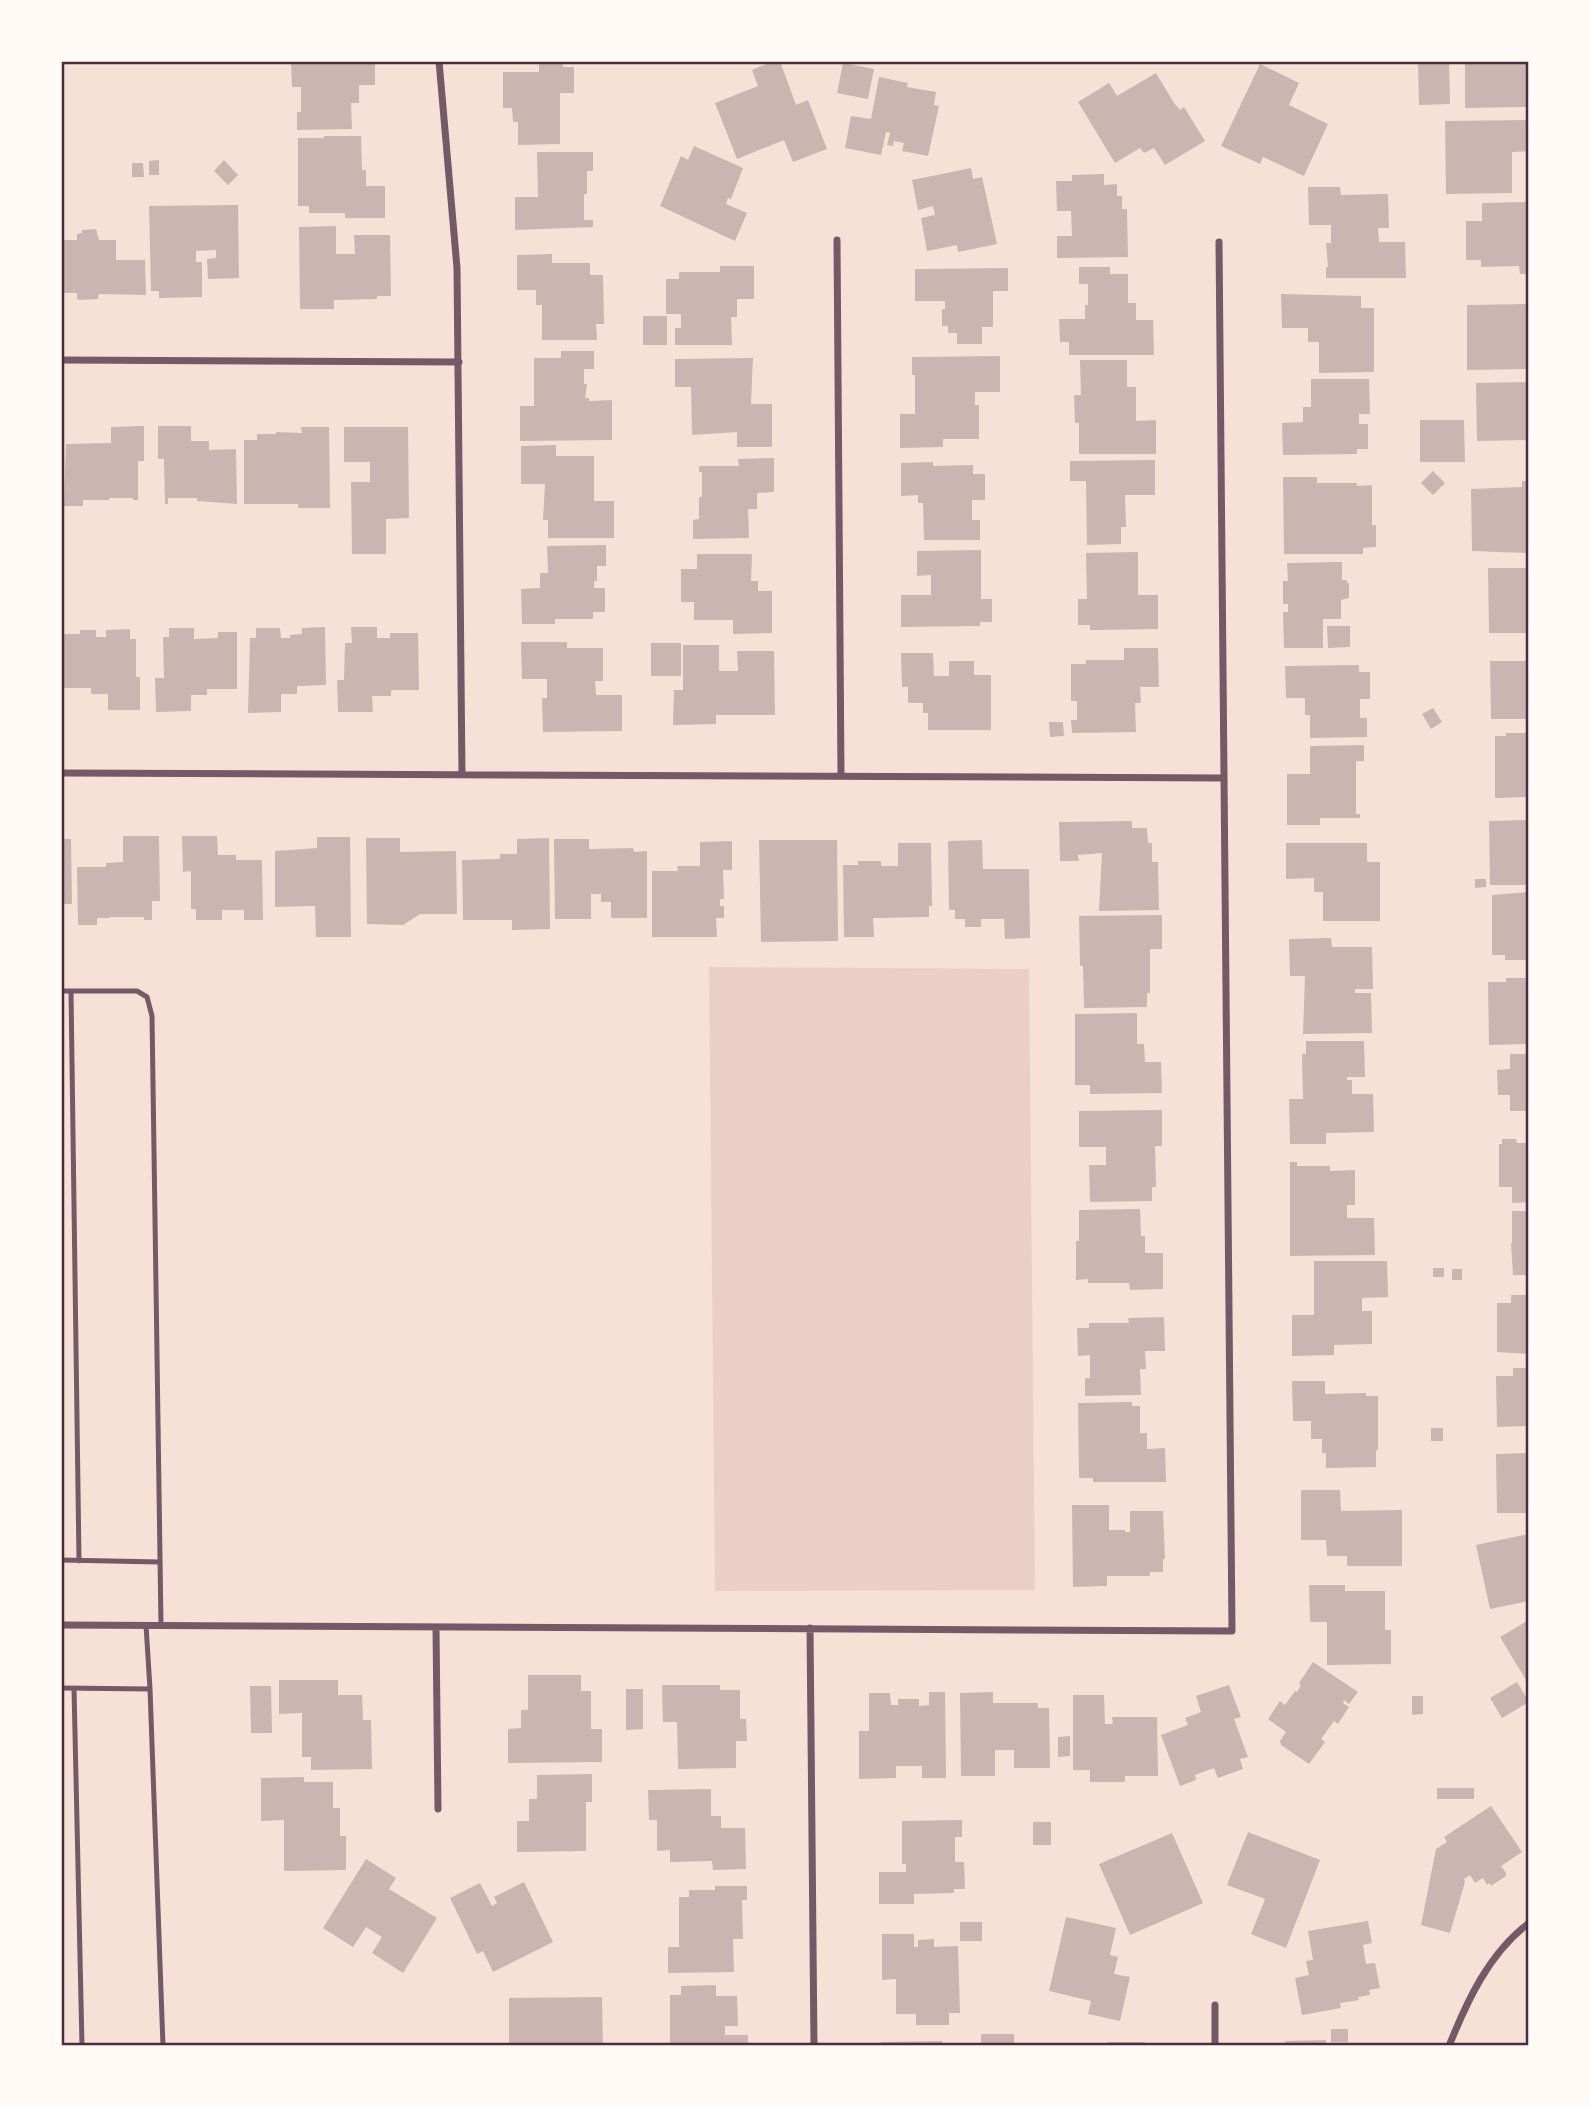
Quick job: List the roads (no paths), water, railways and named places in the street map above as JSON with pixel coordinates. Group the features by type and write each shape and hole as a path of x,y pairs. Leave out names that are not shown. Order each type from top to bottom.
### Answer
{"street":[{"path":"439,61 457,268 462,775"},
{"path":"836,240 841,776"},
{"path":"61,1625 1232,1631 1219,242"},
{"path":"61,360 459,362"},
{"path":"61,773 1224,778"},
{"path":"436,1627 438,1809"},
{"path":"810,1628 814,2046"},
{"path":"1449,2046 1476,1984 1517,1931 1529,1923"},
{"path":"1215,2005 1215,2046"}],"lane":[{"path":"61,991 137,991 147,998 152,1016 161,1625"},
{"path":"71,991 79,1561"},
{"path":"61,1560 160,1562"},
{"path":"146,1625 163,2046"},
{"path":"61,1688 150,1689"},
{"path":"74,1688 82,2046"}]}
